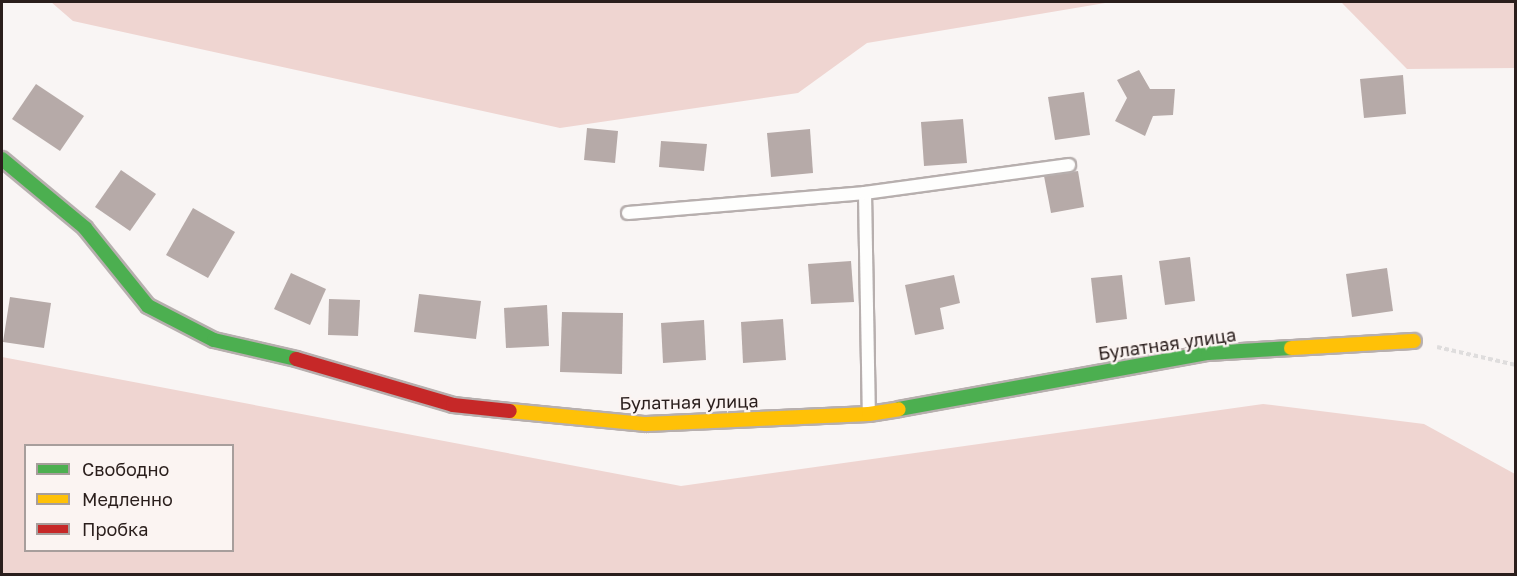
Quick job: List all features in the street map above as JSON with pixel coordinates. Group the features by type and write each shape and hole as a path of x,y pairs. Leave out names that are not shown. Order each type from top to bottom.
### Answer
{"street":[{"name":"Булатная улица","path":"2,159 85,228 148,306 214,340 284,355 453,405 646,424 869,414 1208,353 1414,341"}],"lane":[{"path":"628,213 865,193 1069,165"},
{"path":"865,193 869,414"}],"path":[{"path":"1414,341 1515,365"}],"shaded area":[{"path":"51,2 1111,2 867,43 798,93 560,128 73,21"},
{"path":"1341,2 1515,2 1515,68 1407,69"},
{"path":"2,357 681,486 1263,404 1424,424 1515,474 1515,574 2,574"}],"building":[{"path":"1139,70 1150,89 1175,89 1173,115 1153,116 1145,136 1115,121 1127,98 1117,80"},
{"path":"1403,75 1406,114 1364,118 1360,79"},
{"path":"36,84 84,116 60,151 12,119"},
{"path":"1084,92 1090,135 1055,140 1048,97"},
{"path":"963,119 967,163 924,166 921,122"},
{"path":"587,128 618,131 615,163 584,160"},
{"path":"810,129 813,173 771,177 767,133"},
{"path":"661,141 707,144 704,171 659,167"},
{"path":"121,170 156,194 130,231 95,207"},
{"path":"1078,171 1084,207 1051,213 1044,176"},
{"path":"193,208 235,232 208,278 166,255"},
{"path":"1190,257 1195,301 1165,305 1159,261"},
{"path":"851,261 854,302 811,304 808,264"},
{"path":"1387,268 1393,311 1352,317 1346,274"},
{"path":"291,273 326,289 310,325 274,309"},
{"path":"954,275 960,303 940,308 944,329 915,335 905,285"},
{"path":"1122,275 1127,319 1096,323 1091,278"},
{"path":"419,294 481,301 476,339 414,332"},
{"path":"10,297 51,303 44,348 3,342"},
{"path":"329,299 360,300 358,336 328,335"},
{"path":"547,305 549,346 506,348 504,308"},
{"path":"562,312 623,313 622,374 560,372"},
{"path":"783,319 786,360 743,363 741,322"},
{"path":"704,320 706,360 663,363 661,323"}],"traffic: fast":[{"path":"2,159 85,228 148,306 214,340 296,359"},
{"path":"899,409 1208,353 1291,348"}],"traffic: slow":[{"path":"1291,348 1414,341"},
{"path":"510,411 646,424 869,414 899,409"}],"traffic: jam":[{"path":"296,359 453,405 510,411"}]}
